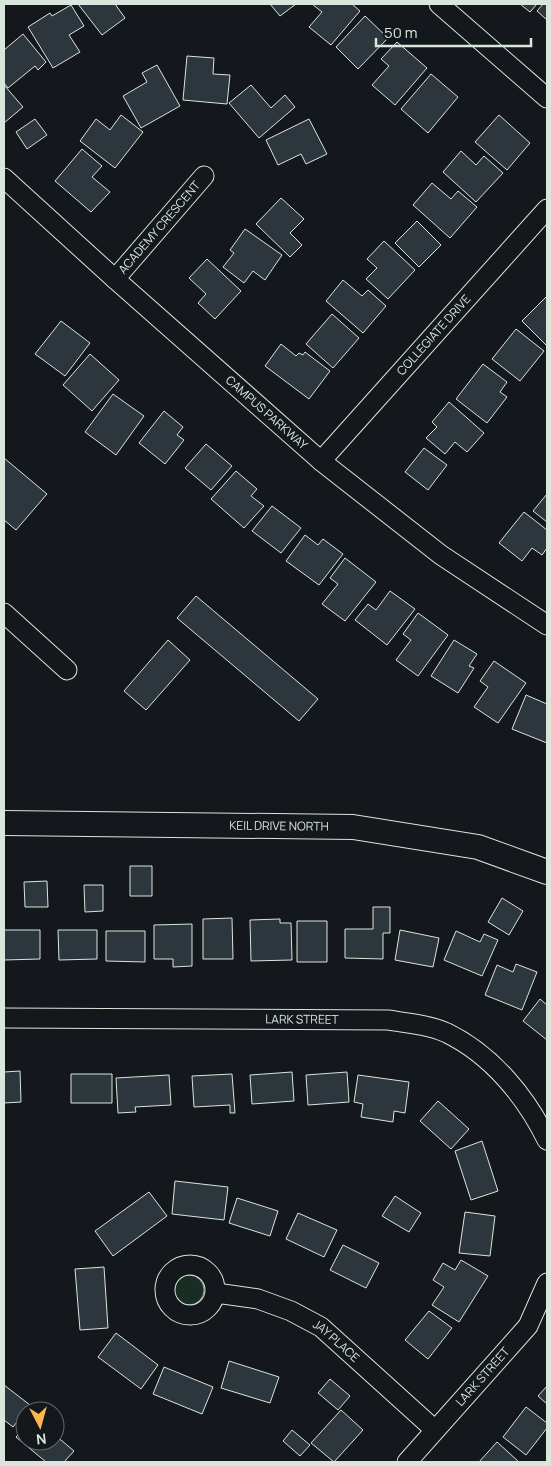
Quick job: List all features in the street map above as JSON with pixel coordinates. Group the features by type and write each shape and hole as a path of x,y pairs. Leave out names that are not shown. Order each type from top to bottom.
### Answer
{"street":[{"path":"439,4 547,98"},
{"name":"ACADEMY CRESCENT","path":"114,279 204,176"},
{"name":"CAMPUS PARKWAY","path":"4,178 114,279 321,462 440,555 547,625"},
{"name":"COLLEGIATE DRIVE","path":"321,462 547,209"},
{"path":"4,613 67,670"},
{"name":"KEIL DRIVE NORTH","path":"4,823 353,827 478,847 547,872"},
{"name":"LARK STREET","path":"4,1018 388,1020 417,1024 447,1033 475,1050 514,1087 529,1106 547,1140"},
{"name":"LARK STREET","path":"407,1462 528,1326 547,1283"},
{"name":"JAY PLACE","path":"216,1293 258,1299 291,1311 321,1327 435,1430"}],"green space":[{"path":"189,1275 195,1276 203,1284 203,1296 195,1304 189,1305 183,1304 175,1296 174,1290 175,1284 183,1276"}],"building":[{"path":"78,4 115,4 125,18 102,35"},
{"path":"270,4 296,4 280,16"},
{"path":"312,4 352,4 360,11 331,45 309,27 322,12"},
{"path":"520,4 537,4 530,12"},
{"path":"543,4 547,4 547,20 537,11"},
{"path":"71,5 84,26 69,35 80,52 53,68 28,27 50,13 52,16"},
{"path":"365,16 388,38 358,69 336,47"},
{"path":"23,34 46,62 38,70 35,66 8,88 4,83 4,50"},
{"path":"397,42 427,68 395,105 372,85 389,66 381,59"},
{"path":"187,56 214,58 213,74 230,75 227,104 183,100"},
{"path":"157,65 180,106 141,128 123,96 147,82 142,73"},
{"path":"431,74 458,97 428,133 401,109"},
{"path":"4,85 23,107 4,123"},
{"path":"251,85 271,108 285,95 295,107 259,138 229,103"},
{"path":"121,115 143,132 115,168 80,141 96,119 110,130"},
{"path":"499,115 530,143 507,170 475,142"},
{"path":"35,119 47,135 27,149 16,132"},
{"path":"309,119 327,154 306,164 301,154 278,165 266,140"},
{"path":"82,149 102,166 92,177 110,192 91,212 55,181"},
{"path":"461,151 476,165 484,156 503,173 476,202 443,172"},
{"path":"432,183 451,199 458,191 477,207 450,238 413,205"},
{"path":"281,198 304,219 290,233 302,245 290,257 256,224"},
{"path":"417,221 441,245 419,267 395,243"},
{"path":"245,229 282,255 265,280 253,271 244,283 223,267 234,253 230,250"},
{"path":"384,241 415,270 388,299 366,279 377,268 367,259"},
{"path":"207,259 241,291 215,319 198,303 206,294 189,278"},
{"path":"343,280 362,296 368,290 386,306 363,333 326,301"},
{"path":"547,296 547,346 522,321"},
{"path":"332,314 359,338 333,368 306,344"},
{"path":"61,321 90,343 65,376 35,354"},
{"path":"516,329 544,351 520,381 492,359"},
{"path":"281,344 296,356 299,353 303,355 305,352 330,371 309,399 265,366"},
{"path":"90,354 119,380 92,411 63,385"},
{"path":"483,364 507,382 500,392 507,397 487,423 456,399"},
{"path":"113,394 144,416 116,455 85,432"},
{"path":"449,402 484,433 467,452 455,442 445,454 426,438 437,427 432,422"},
{"path":"164,411 183,427 177,435 184,440 165,464 139,443"},
{"path":"206,444 232,466 211,490 185,468"},
{"path":"424,448 447,465 428,490 405,472"},
{"path":"4,458 47,494 16,530 4,520"},
{"path":"236,471 257,489 251,496 264,506 244,528 211,499"},
{"path":"547,494 547,522 533,511"},
{"path":"272,506 301,528 281,553 252,531"},
{"path":"524,512 547,530 547,548 542,555 532,548 522,561 499,543"},
{"path":"305,535 318,545 323,539 343,554 319,585 286,561"},
{"path":"345,558 376,582 345,621 322,604 338,584 330,578"},
{"path":"390,591 415,609 387,645 355,620 368,604 376,610"},
{"path":"196,596 318,699 299,721 177,618"},
{"path":"418,613 448,635 418,676 396,660 411,640 403,634"},
{"path":"168,640 190,660 146,710 124,691"},
{"path":"454,640 477,654 469,666 474,668 458,693 431,676"},
{"path":"494,661 526,683 498,723 474,707 488,687 480,681"},
{"path":"526,695 547,704 547,743 512,729"},
{"path":"130,866 152,866 152,896 130,896"},
{"path":"47,881 48,907 25,907 24,882"},
{"path":"84,885 103,885 103,911 85,912"},
{"path":"502,898 523,911 509,935 488,922"},
{"path":"373,907 390,907 390,933 383,933 383,959 345,958 345,929 373,929"},
{"path":"232,918 233,959 203,959 203,919"},
{"path":"280,919 280,923 291,923 292,960 251,961 250,920"},
{"path":"297,921 327,921 327,962 297,962"},
{"path":"192,924 192,966 173,967 173,959 154,959 154,925"},
{"path":"4,930 40,930 40,959 4,960"},
{"path":"58,930 97,930 97,959 59,960"},
{"path":"400,930 439,938 433,967 395,960"},
{"path":"106,931 145,931 145,962 106,961"},
{"path":"456,931 480,942 484,934 498,940 482,976 444,960"},
{"path":"516,964 537,972 522,1010 485,995 497,965 513,972"},
{"path":"540,999 547,1005 547,1040 523,1021"},
{"path":"20,1071 21,1102 4,1103 4,1072"},
{"path":"292,1072 294,1101 252,1104 250,1075"},
{"path":"347,1072 349,1102 308,1105 306,1075"},
{"path":"71,1074 112,1074 112,1103 71,1103"},
{"path":"232,1074 235,1113 230,1113 230,1105 194,1107 192,1076"},
{"path":"169,1075 171,1105 135,1107 136,1112 118,1113 116,1078"},
{"path":"358,1075 409,1082 405,1113 394,1111 393,1122 361,1117 363,1104 354,1102"},
{"path":"438,1101 469,1129 451,1149 420,1121"},
{"path":"482,1141 498,1191 471,1200 455,1151"},
{"path":"175,1181 228,1187 224,1220 172,1214"},
{"path":"149,1192 167,1216 113,1256 95,1231"},
{"path":"395,1196 421,1213 409,1232 382,1216"},
{"path":"237,1198 278,1211 270,1236 229,1223"},
{"path":"465,1212 495,1216 490,1256 459,1253"},
{"path":"298,1213 337,1230 324,1257 286,1239"},
{"path":"343,1245 379,1263 366,1288 330,1270"},
{"path":"461,1260 488,1276 459,1322 432,1305 444,1287 433,1280 443,1263 455,1270"},
{"path":"104,1267 108,1328 80,1330 75,1269"},
{"path":"429,1311 452,1328 428,1359 405,1340"},
{"path":"116,1333 158,1365 141,1389 98,1357"},
{"path":"229,1361 279,1377 270,1403 221,1388"},
{"path":"164,1367 213,1387 202,1414 153,1394"},
{"path":"330,1379 350,1396 338,1410 318,1393"},
{"path":"4,1385 25,1401 15,1401 15,1424 13,1427 4,1420"},
{"path":"547,1386 547,1404 538,1396"},
{"path":"526,1407 547,1423 547,1428 526,1455 503,1437"},
{"path":"341,1410 363,1430 334,1462 311,1443"},
{"path":"292,1430 310,1445 300,1456 283,1441"},
{"path":"497,1442 519,1462 479,1462"},
{"path":"65,1443 74,1451 64,1462 46,1462 33,1451 65,1451"}]}
